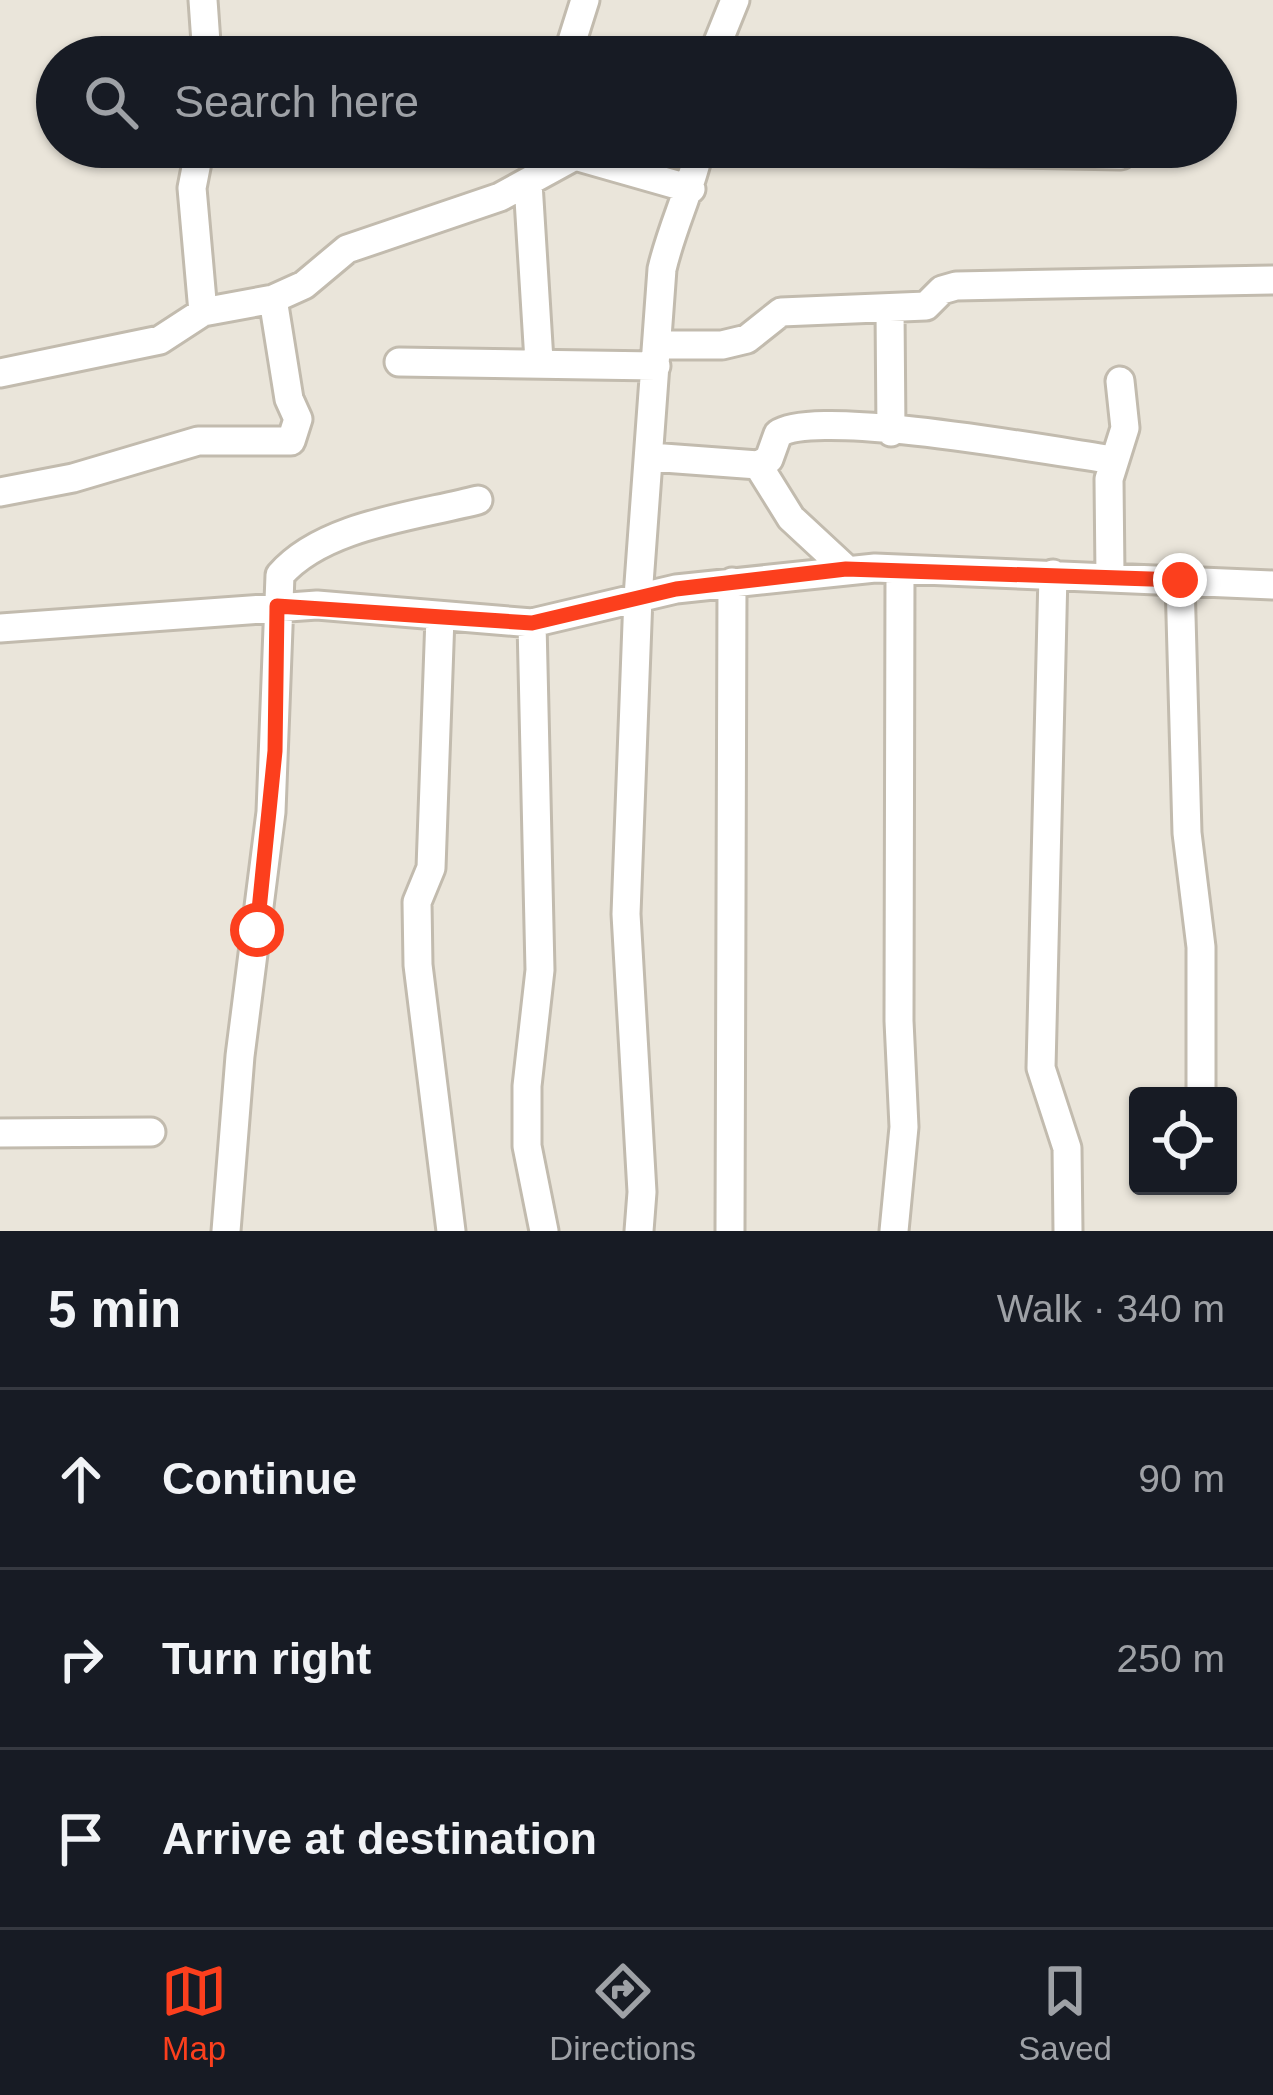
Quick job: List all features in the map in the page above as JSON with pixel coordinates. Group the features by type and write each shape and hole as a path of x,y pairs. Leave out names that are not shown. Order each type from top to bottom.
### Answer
{"street":[{"path":"203,0 206,36"},
{"path":"574,36 585,0"},
{"path":"720,36 735,0"},
{"path":"195,168 191,188 202,312"},
{"path":"0,373 160,340 202,312 273,299 304,285 347,250 528,183 551,168"},
{"path":"626,168 691,189"},
{"path":"639,1231 642,1192 626,914 638,598 662,269 674,219 691,189 696,168"},
{"path":"528,183 539,361"},
{"path":"399,362 656,355 747,339 781,312 926,306 942,290 965,286 1273,280"},
{"path":"0,492 73,478 198,441 291,441 298,419 289,399 273,299"},
{"path":"890,310 891,432"},
{"path":"1110,575 1108,501 1124,428 1120,381"},
{"path":"650,457 758,465 769,459 778,434 787,428 847,426 1114,460"},
{"path":"758,465 791,518 846,569"},
{"path":"226,1231 240,1056 271,812 280,575 304,553 340,538 478,500"},
{"path":"0,628 83,626 277,606 532,623 638,598 846,569 1110,575 1273,585"},
{"path":"894,1231 904,1127 899,1021 899,570"},
{"path":"1053,574 1041,1068 1067,1148 1068,1231"},
{"path":"1180,580 1186,832 1201,946 1201,1087"},
{"path":"730,1231 732,582"},
{"path":"440,617 431,868 417,902 418,965 451,1231"},
{"path":"532,623 540,954 527,1086 527,1146 544,1231"},
{"path":"0,1133 151,1132"}],"shaded area":[{"path":"0,0 1273,0 1273,1231 0,1231"}],"route":[{"path":"257,930 275,751 277,606 317,605 532,623 676,589 846,569 1180,580"}]}
